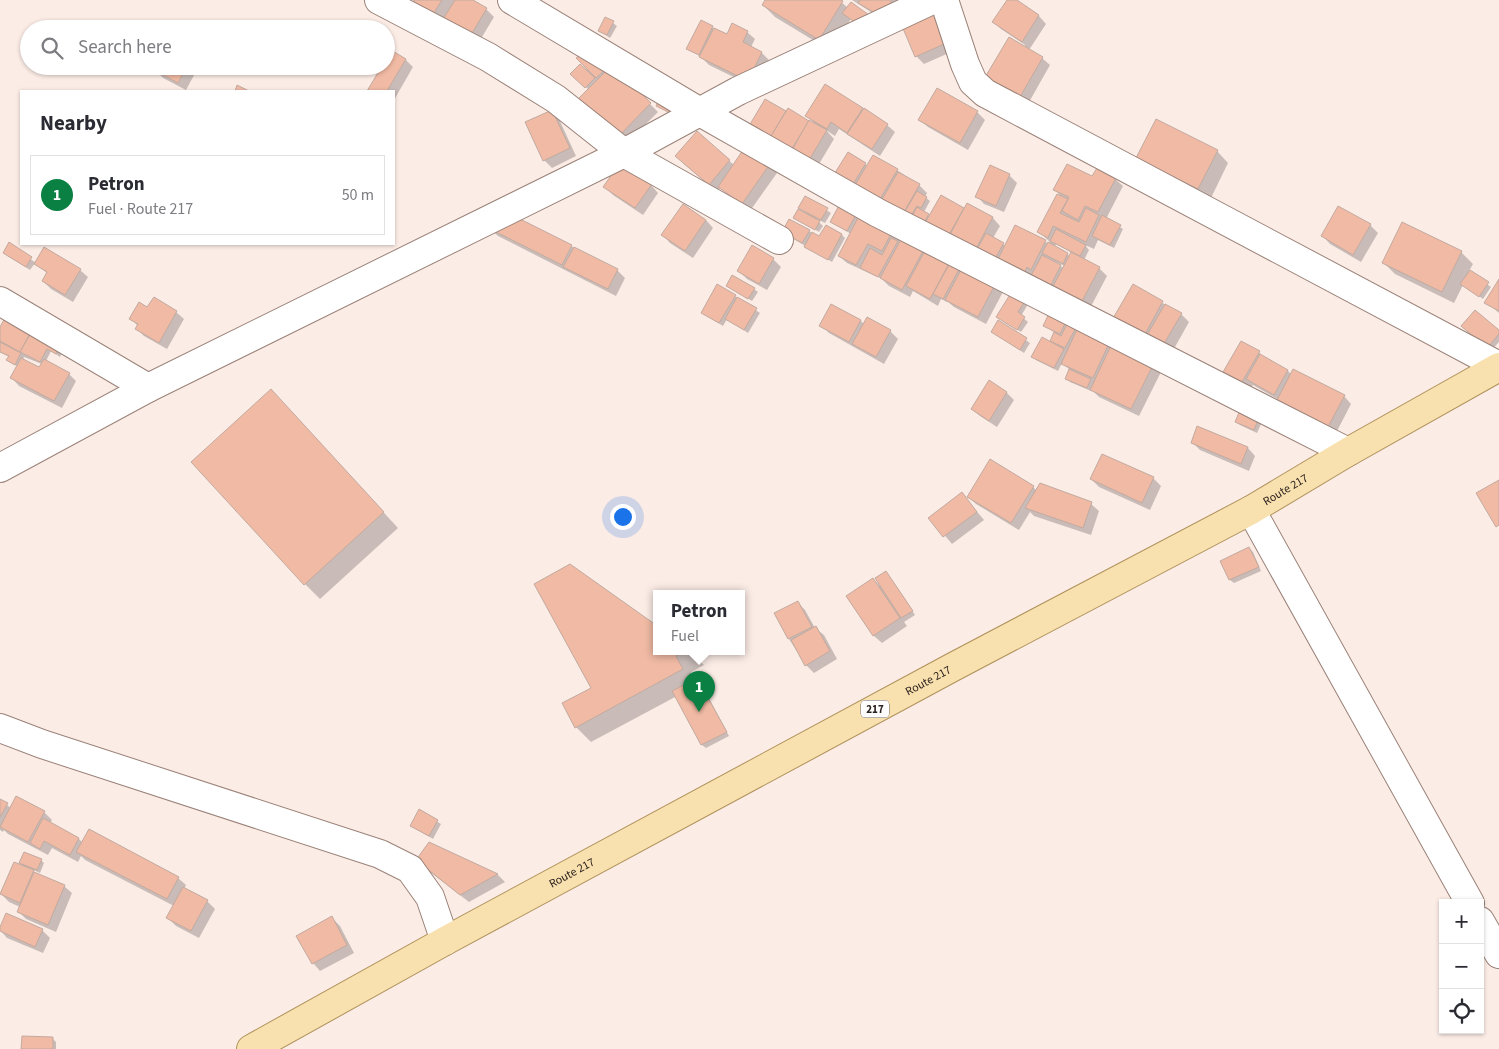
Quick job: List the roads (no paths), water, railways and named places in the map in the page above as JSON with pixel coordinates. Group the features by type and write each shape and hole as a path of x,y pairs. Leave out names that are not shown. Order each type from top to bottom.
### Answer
{"main road":[{"name":"Route 217","path":"251,1049 446,941 953,667 1250,510 1499,367"}],"street":[{"path":"379,0 488,57 556,100 624,152 778,240"},
{"path":"512,0 700,112 878,213 1348,452"},
{"path":"0,468 148,388 624,152 738,91 932,0"},
{"path":"944,0 965,64 973,82 985,93 1499,367"},
{"path":"0,301 148,388"},
{"path":"1250,510 1468,899"},
{"path":"0,728 51,747 380,854 410,869 430,897 446,941"},
{"path":"1484,928 1499,954"}],"place":[{"name":"Petron","path":"699,712"}]}
